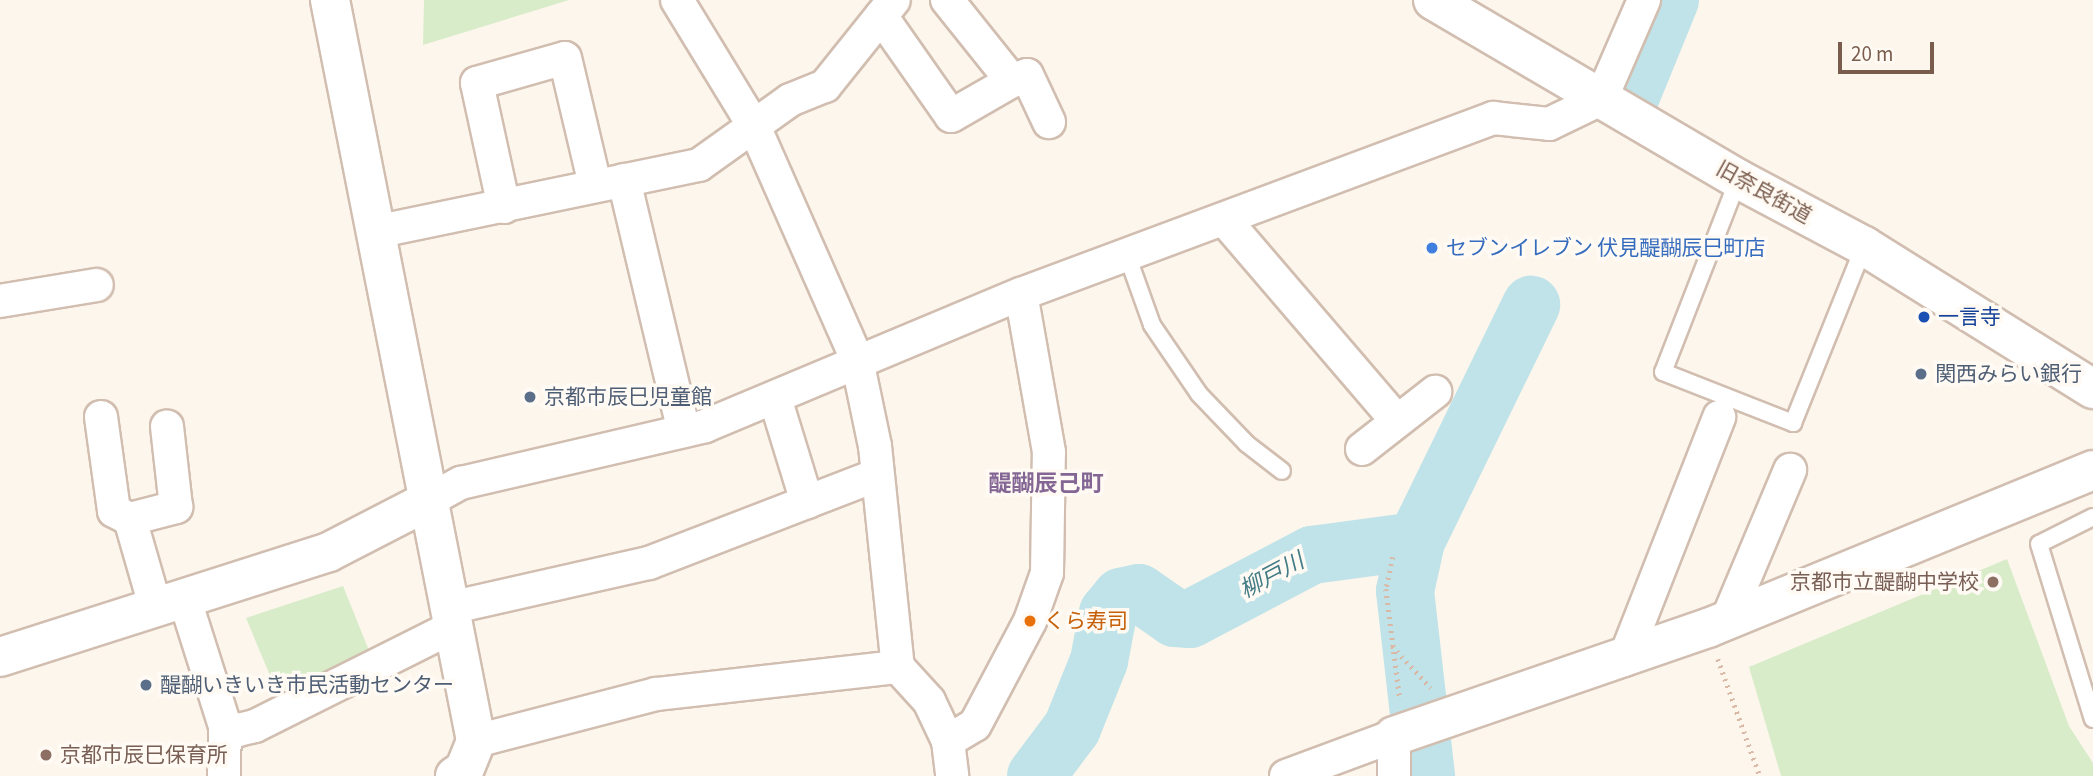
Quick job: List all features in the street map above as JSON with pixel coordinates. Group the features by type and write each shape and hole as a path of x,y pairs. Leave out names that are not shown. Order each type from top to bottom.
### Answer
{"street":[{"path":"330,0 477,741 464,770 455,776"},
{"path":"677,0 754,126 858,360 877,475 898,667 929,701 948,741 952,776"},
{"path":"947,0 1012,82"},
{"name":"旧奈良街道","path":"1433,0 1738,178 1864,246 2093,388"},
{"path":"0,657 329,552 461,483 684,430 775,398 858,360 1021,294 1493,118 1549,124 1601,99 1644,0"},
{"path":"375,232 699,165 790,100 825,86 888,8 951,116 1027,75 1049,122"},
{"path":"504,207 477,83 565,58 610,182 684,430"},
{"path":"1224,219 1397,421"},
{"path":"0,301 97,285"},
{"path":"948,741 975,725 1030,621 1047,573 1049,452 1021,294"},
{"path":"1362,449 1435,392"},
{"path":"775,398 807,502"},
{"path":"101,417 114,511 130,519 225,726 224,776"},
{"path":"1624,660 1719,417"},
{"path":"130,519 176,507 167,427"},
{"path":"1718,624 1790,470"},
{"path":"1286,776 1417,723 1624,660 2093,470"},
{"path":"225,726 238,730 255,726 451,617 649,563 877,475"},
{"path":"477,741 656,694 898,667"},
{"path":"1394,776 1417,723"}],"lane":[{"path":"1738,178 1663,372 1793,423 1864,246"},
{"path":"1127,255 1152,325 1199,394 1247,444 1282,471"},
{"path":"2093,517 2039,544 2093,719"}],"path":[{"path":"1393,557 1386,589 1391,645 1417,723"},
{"path":"1718,624 1760,776"},
{"path":"1391,645 1406,659 1417,723"}],"green space":[{"path":"424,0 569,0 423,45"},
{"name":"京都市立醍醐中学校","path":"2007,559 2069,726 2093,763 2093,776 1781,776 1749,667"},
{"path":"343,586 370,653 279,697 246,618"}],"waterway":[{"name":"柳戸川","path":"1630,98 1670,0"},
{"name":"柳戸川","path":"1036,776 1072,728 1099,661 1108,613 1121,597 1139,593 1175,618 1190,619 1312,555 1416,541 1531,305"},
{"path":"1416,541 1405,591 1426,776"}],"place":[{"name":"セブンイレブン 伏見醍醐辰巳町店","path":"1432,248"},
{"name":"一言寺","path":"1924,317"},
{"name":"関西みらい銀行","path":"1921,374"},
{"name":"京都市辰巳児童館","path":"530,397"},
{"name":"京都市立醍醐中学校","path":"1993,582"},
{"name":"くら寿司","path":"1030,621"},
{"name":"醍醐いきいき市民活動センター","path":"146,685"},
{"name":"京都市辰巳保育所","path":"46,755"}],"district":[{"name":"醍醐辰己町","path":"1046,484"}]}
